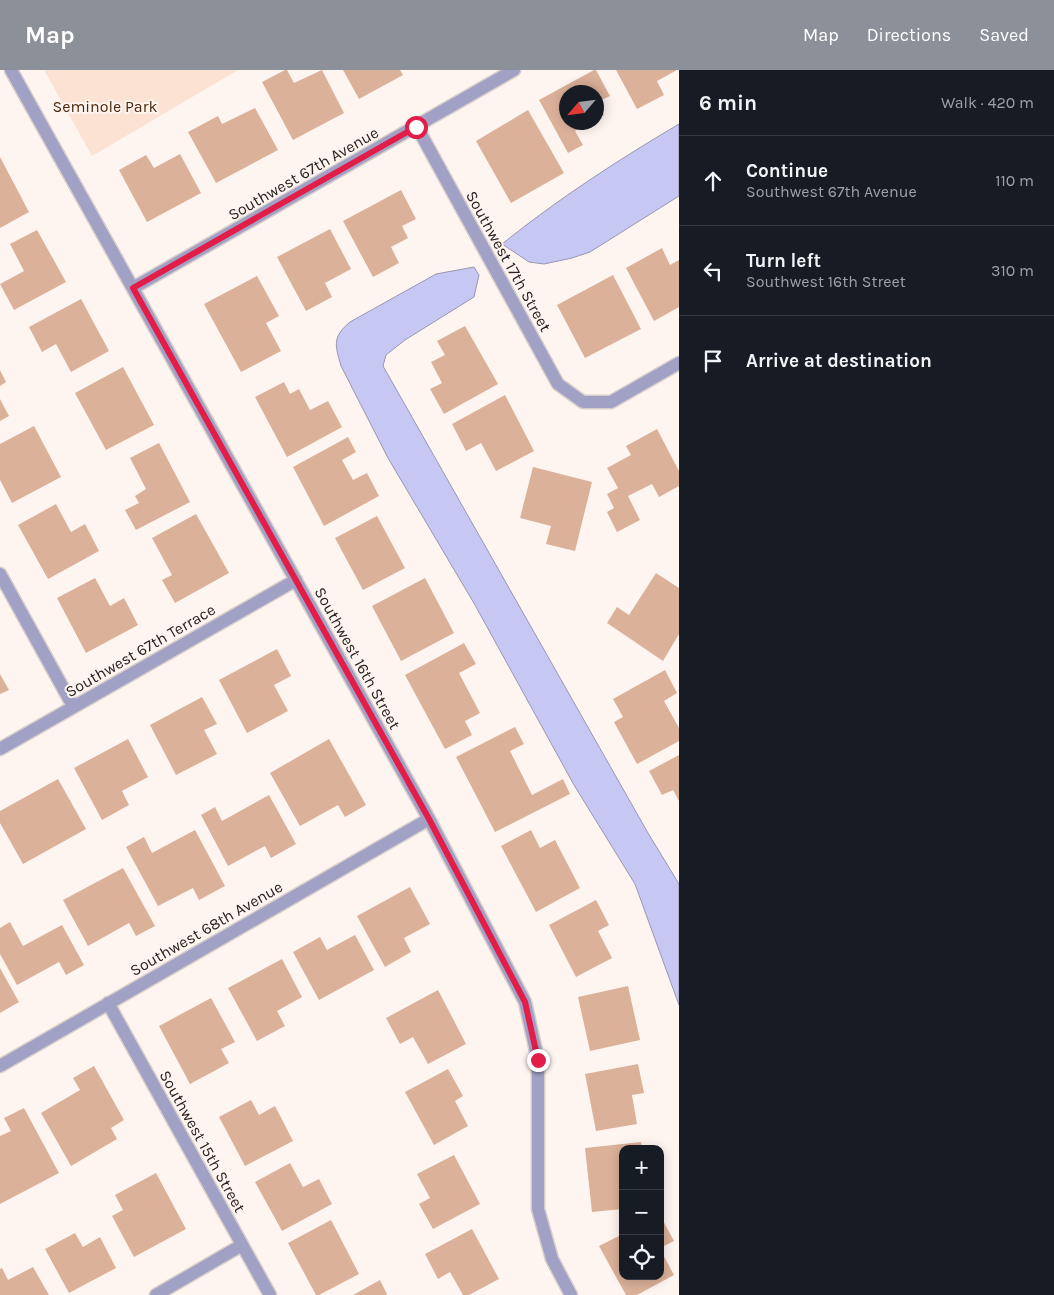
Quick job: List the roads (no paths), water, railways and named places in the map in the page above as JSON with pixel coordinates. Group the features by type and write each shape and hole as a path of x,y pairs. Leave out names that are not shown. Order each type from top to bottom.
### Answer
{"street":[{"name":"Southwest 16th Street","path":"11,70 429,819 525,1002 538,1060 538,1209 552,1259 571,1295"},
{"name":"Southwest 67th Avenue","path":"133,288 514,70"},
{"name":"Southwest 17th Street","path":"416,127 558,384 583,402 611,402 679,362"},
{"path":"0,574 73,706"},
{"name":"Southwest 67th Terrace","path":"0,749 296,580"},
{"name":"Southwest 68th Avenue","path":"0,1066 429,819"},
{"name":"Southwest 15th Street","path":"108,1003 270,1295"},
{"path":"156,1295 242,1245"}],"water":[{"path":"679,124 679,196 590,252 572,258 544,264 529,262 502,244 545,211 589,181"},
{"path":"474,267 479,275 474,297 405,340 386,355 383,366 648,833 679,884 679,1005 635,884 574,785 475,605 388,458 339,359 336,342 340,332 350,322 436,274"}],"park label":[{"name":"Seminole Park","path":"105,106"}]}
